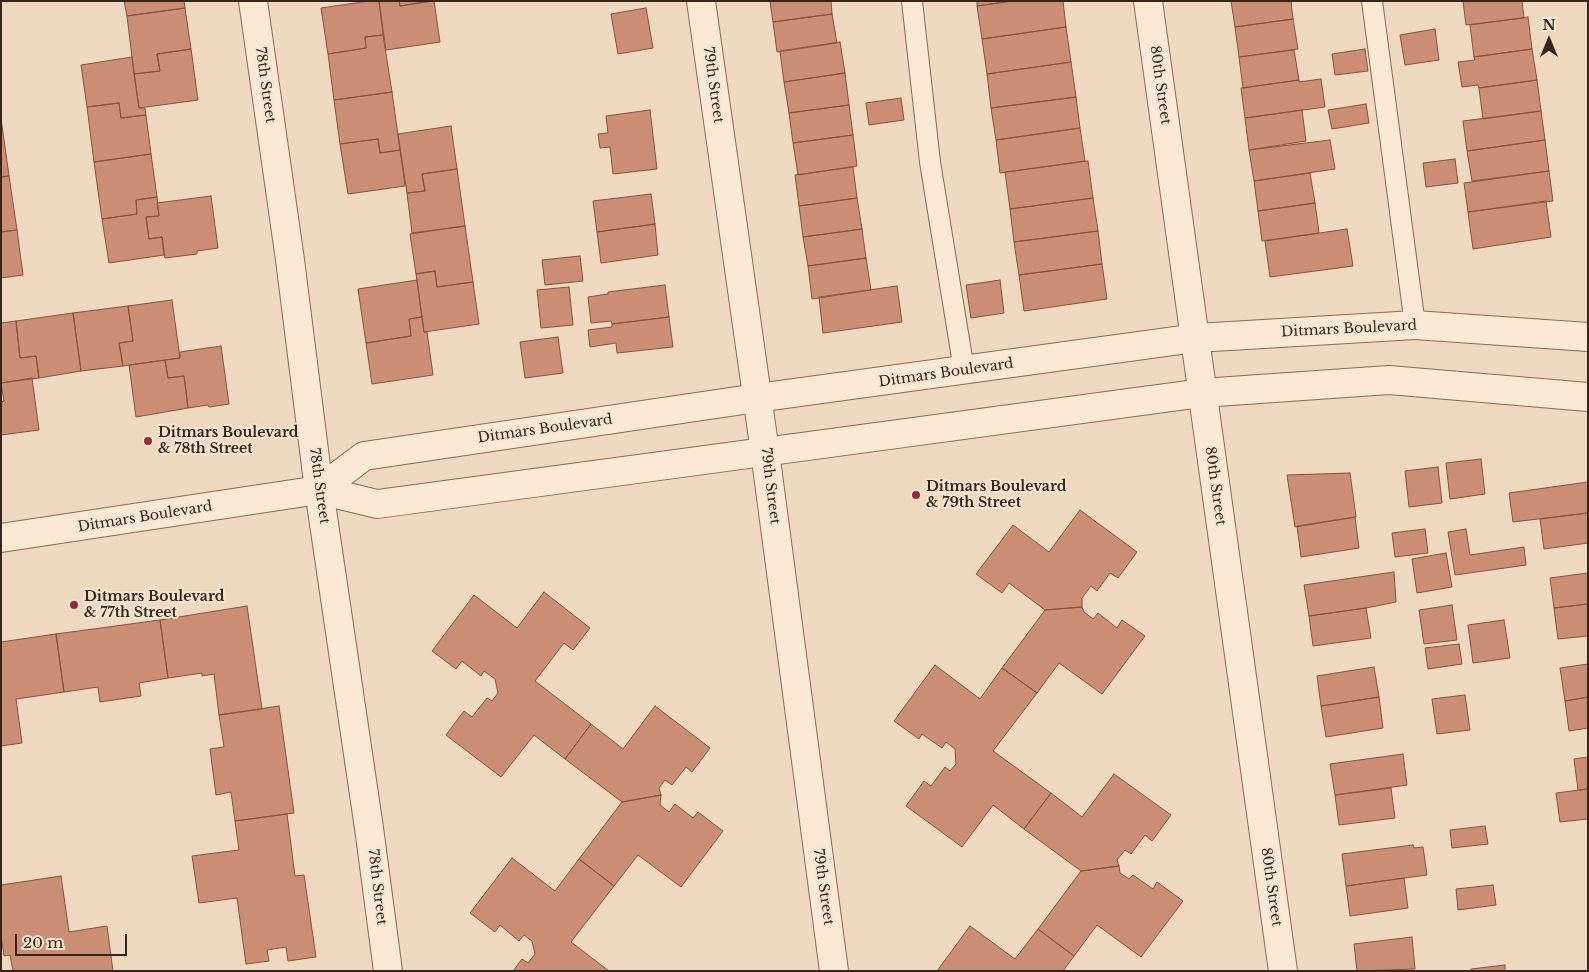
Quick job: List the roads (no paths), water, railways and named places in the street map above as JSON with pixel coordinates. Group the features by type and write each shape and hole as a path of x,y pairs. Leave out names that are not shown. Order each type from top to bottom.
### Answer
{"street":[{"name":"78th Street","path":"253,1 290,260 319,490 388,971"},
{"name":"79th Street","path":"702,1 765,452 834,971"},
{"name":"80th Street","path":"1148,1 1282,971"},
{"name":"Ditmars Boulevard","path":"319,490 364,456 757,398 1196,338 1415,325 1588,337"},
{"name":"Ditmars Boulevard","path":"1,538 319,490 377,504 1202,393 1389,380 1588,397"}],"lane":[{"path":"912,1 930,162 964,370"},
{"path":"1372,1 1415,325"}],"place":[{"name":"Ditmars Boulevard & 78th Street","path":"148,441"},
{"name":"Ditmars Boulevard & 79th Street","path":"916,495"},
{"name":"Ditmars Boulevard & 77th Street","path":"74,605"}]}
